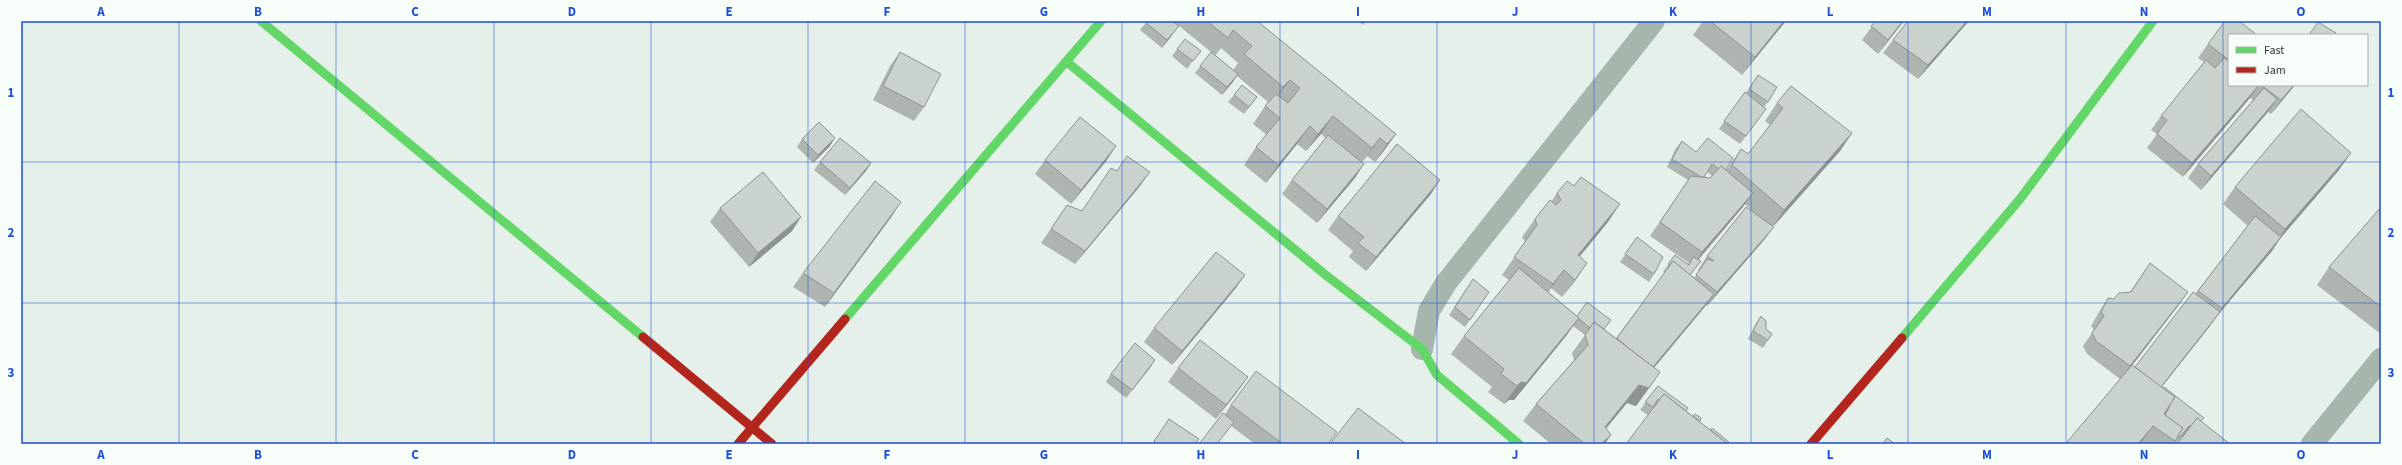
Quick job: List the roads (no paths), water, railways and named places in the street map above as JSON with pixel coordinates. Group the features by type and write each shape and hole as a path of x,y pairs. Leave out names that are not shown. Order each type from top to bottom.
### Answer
{"street":[{"path":"261,21 772,444"},
{"path":"738,444 1101,21"},
{"path":"1422,349 1429,311 1446,283 1654,21"},
{"path":"1811,444 2020,199 2153,21"},
{"path":"1067,62 1327,276 1422,349 1437,375 1520,444"},
{"path":"2312,444 2381,360"}]}
